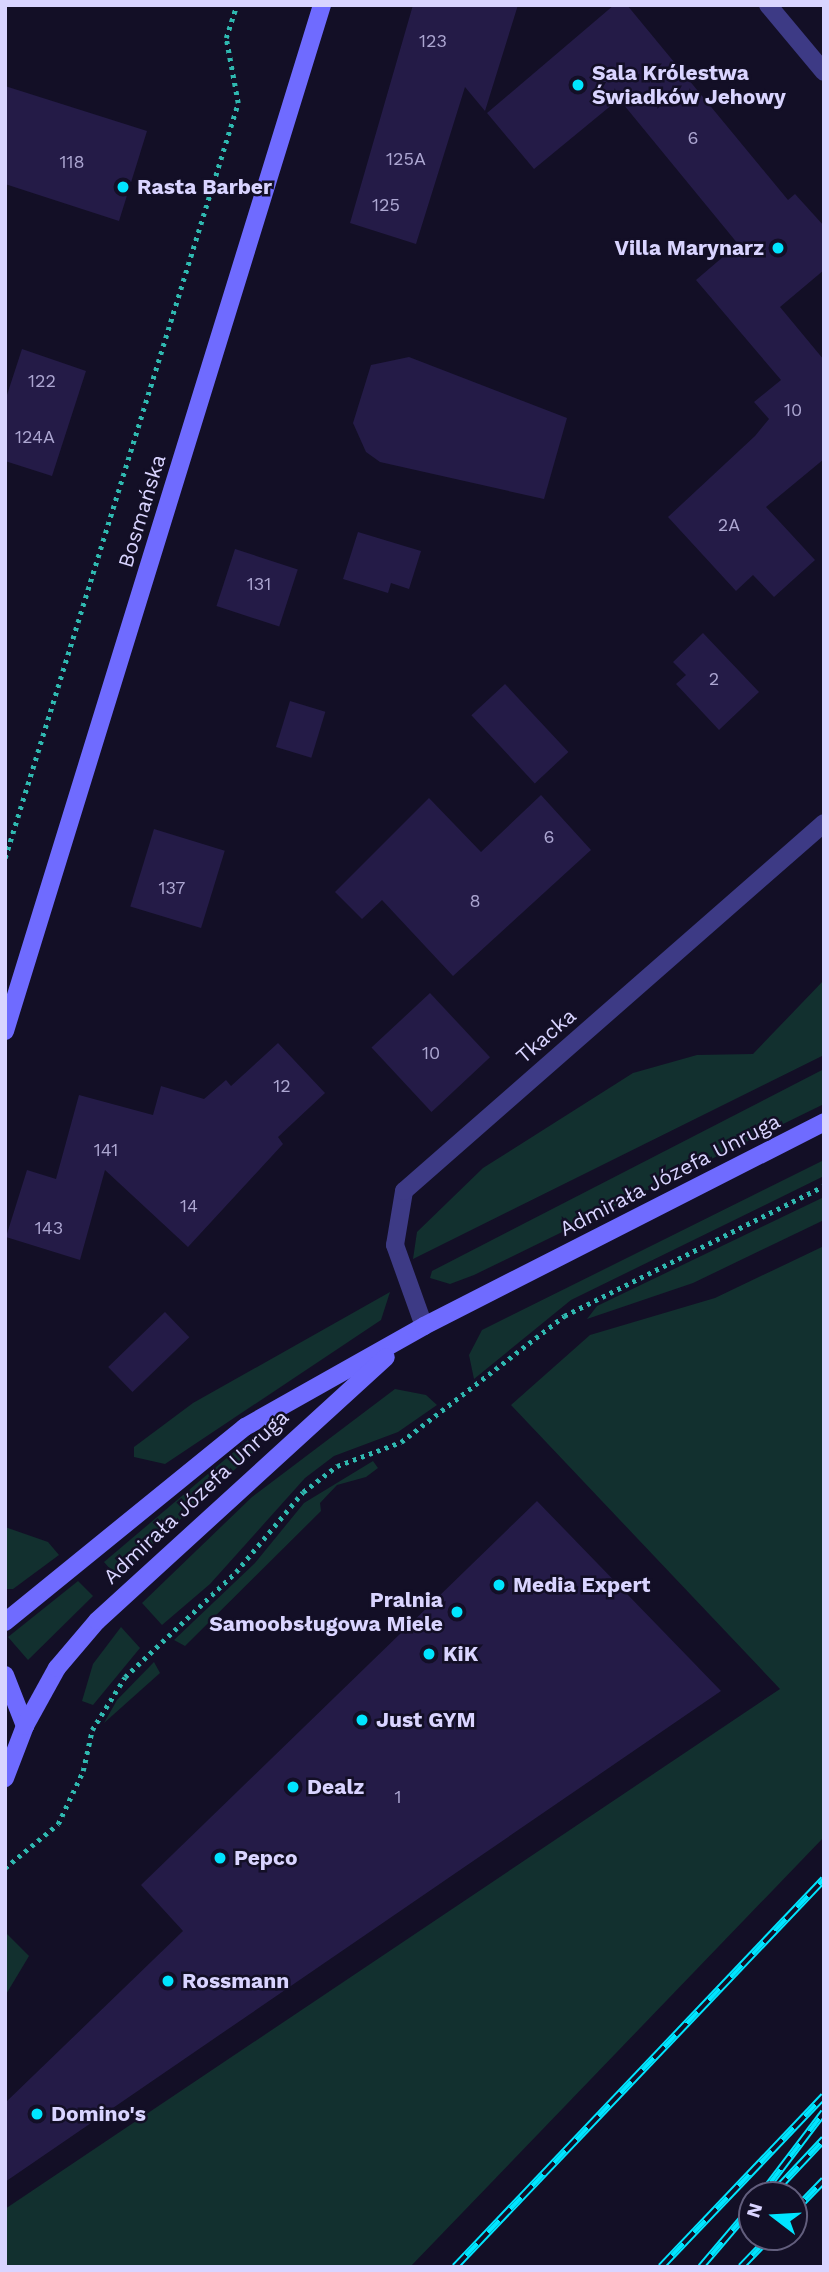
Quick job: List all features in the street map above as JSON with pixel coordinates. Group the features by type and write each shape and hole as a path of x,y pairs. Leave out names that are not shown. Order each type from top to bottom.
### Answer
{"street":[{"name":"Bosmańska","path":"5,1031 322,5"},
{"path":"768,5 824,72"},
{"name":"Tkacka","path":"424,1326 395,1245 404,1191 824,823"},
{"name":"Admirała Józefa Unruga","path":"5,1622 245,1427 424,1326 824,1122"},
{"name":"Admirała Józefa Unruga","path":"5,1778 25,1726 57,1668 97,1621 424,1326"},
{"path":"5,1675 20,1698 25,1726"}],"path":[{"path":"5,858 238,103 226,38 237,5"},
{"path":"5,1868 58,1824 83,1771 92,1730 125,1677 236,1572 303,1492 337,1466 401,1442 564,1316 824,1186"}],"green space":[{"path":"824,980 824,1055 413,1259 417,1232 483,1168 633,1073 697,1055 753,1054"},
{"path":"824,1069 824,1104 474,1275 450,1284 430,1278 432,1271"},
{"path":"824,1160 824,1176 571,1300 474,1379 469,1355 482,1330"},
{"path":"824,1197 824,1220 693,1283 587,1319 597,1306"},
{"path":"824,1246 824,1837 410,2267 5,2267 5,2209 780,1689 511,1405 590,1335 715,1298"},
{"path":"390,1292 381,1320 165,1464 134,1457 134,1447 193,1403"},
{"path":"395,1389 426,1395 437,1405 398,1432 334,1456 305,1478 210,1584 162,1625 142,1603 252,1497"},
{"path":"248,1440 254,1452 117,1577 104,1562"},
{"path":"373,1461 378,1468 366,1477 337,1485 320,1503 321,1511 185,1646 174,1640 255,1563 304,1503"},
{"path":"5,1527 48,1542 59,1555 13,1589 5,1589"},
{"path":"78,1581 93,1596 28,1660 8,1637"},
{"path":"121,1627 140,1648 93,1705 82,1701 93,1664"},
{"path":"154,1662 160,1673 104,1723 117,1700"},
{"path":"5,1932 29,1956 5,1996"}],"building":[{"path":"413,5 518,5 485,111 465,87 416,244 350,223"},
{"path":"614,5 627,5 788,200 795,194 824,226 824,270 780,307 824,360 824,459 766,507 815,560 774,597 753,575 736,591 668,517 755,436 769,419 754,402 781,380 696,280 738,244 619,99 534,169 487,113"},
{"path":"5,86 147,131 119,221 5,184"},
{"path":"22,349 86,371 52,476 5,461 5,401"},
{"path":"409,357 567,418 544,499 380,462 366,452 353,423 371,365"},
{"path":"358,532 421,551 409,589 391,583 388,593 343,579"},
{"path":"235,549 298,569 279,626 216,606"},
{"path":"703,633 759,692 719,730 676,684 686,675 673,662"},
{"path":"505,684 568,752 535,783 471,715"},
{"path":"290,701 325,712 311,758 276,747"},
{"path":"541,795 591,850 453,976 382,900 362,919 335,892 429,798 481,852"},
{"path":"154,829 225,851 201,928 130,906"},
{"path":"430,993 490,1057 432,1112 371,1048"},
{"path":"278,1043 325,1093 278,1137 283,1144 188,1247 105,1170 80,1260 6,1237 27,1170 56,1179 79,1095 153,1115 161,1086 204,1099 226,1080 231,1086"},
{"path":"165,1312 189,1337 132,1392 108,1367"},
{"path":"537,1501 721,1691 5,2182 5,2103 183,1931 141,1885"}],"railway":[{"path":"455,2267 824,1879"},
{"path":"661,2267 824,2096"},
{"path":"772,2181 824,2112"},
{"path":"784,2181 824,2139"},
{"path":"808,2197 824,2180"},
{"path":"701,2267 738,2223"},
{"path":"741,2267 756,2251"}],"place":[{"name":"Sala Królestwa Świadków Jehowy","path":"578,85"},
{"name":"Rasta Barber","path":"123,187"},
{"name":"Villa Marynarz","path":"778,248"},
{"name":"Media Expert","path":"499,1585"},
{"name":"Pralnia Samoobsługowa Miele","path":"457,1612"},
{"name":"KiK","path":"429,1654"},
{"name":"Just GYM","path":"362,1720"},
{"name":"Dealz","path":"293,1787"},
{"name":"Pepco","path":"220,1858"},
{"name":"Rossmann","path":"168,1981"},
{"name":"Domino's","path":"37,2114"}]}
